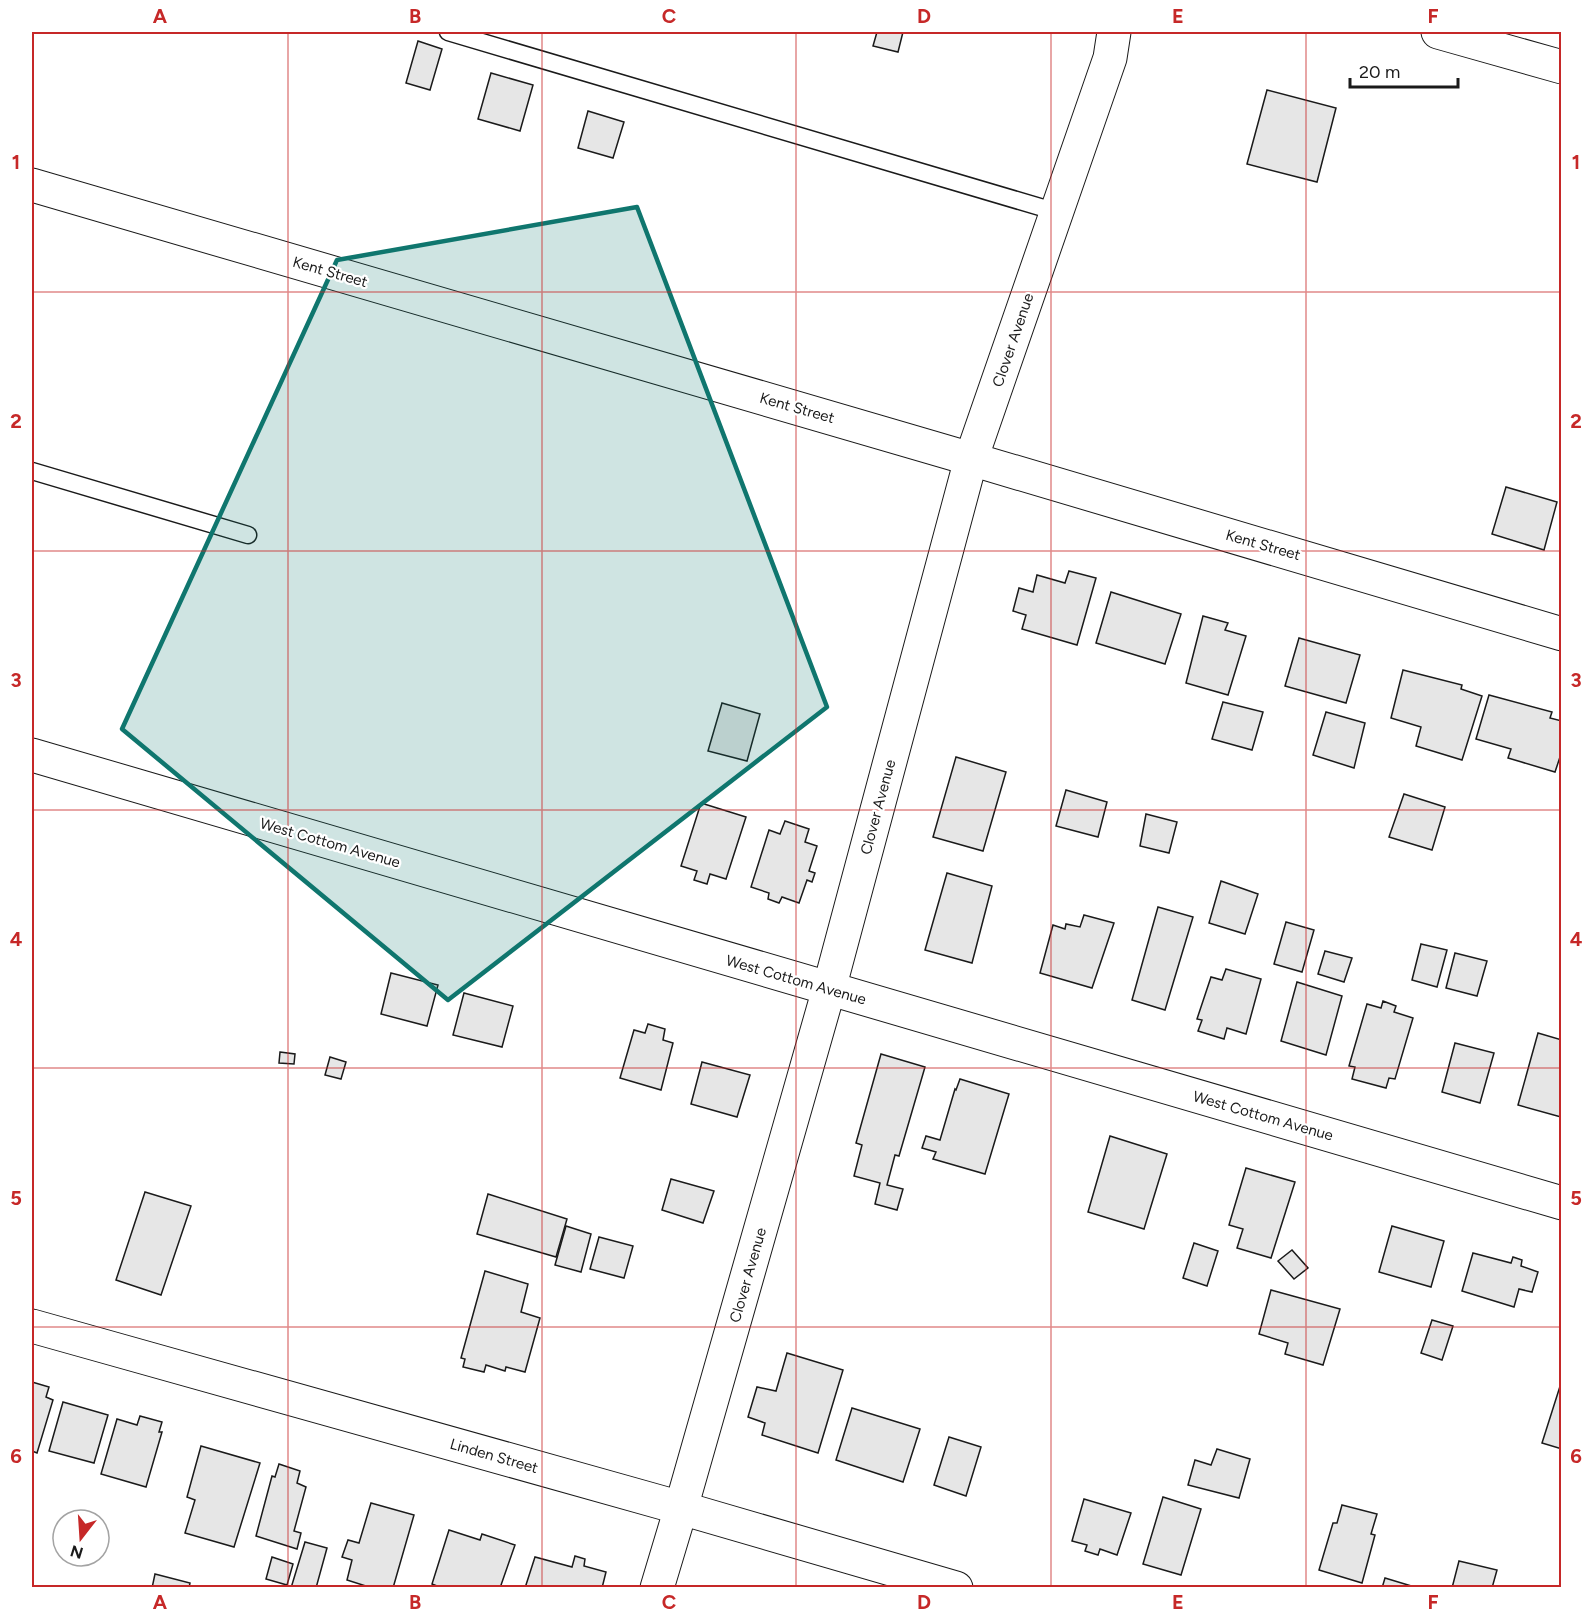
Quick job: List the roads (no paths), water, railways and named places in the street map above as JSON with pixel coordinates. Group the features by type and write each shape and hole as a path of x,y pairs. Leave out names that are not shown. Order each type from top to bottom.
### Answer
{"street":[{"name":"Clover Avenue","path":"657,1587 829,989 971,459 1110,57 1114,32"},
{"path":"1438,32 1562,67"},
{"name":"Kent Street","path":"32,185 1562,634"},
{"name":"West Cottom Avenue","path":"32,755 1562,1203"},
{"name":"Linden Street","path":"32,1326 956,1587"}],"lane":[{"path":"448,32 1057,212"},
{"path":"32,471 248,535"}]}
